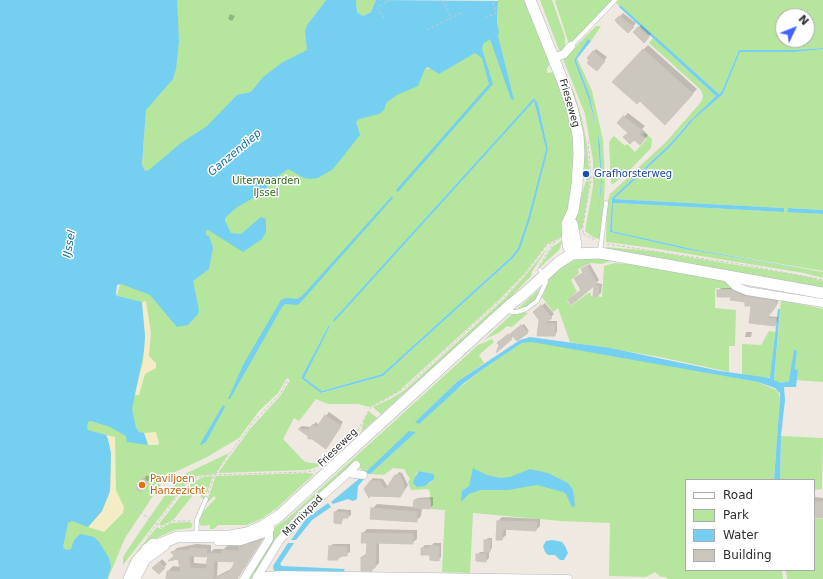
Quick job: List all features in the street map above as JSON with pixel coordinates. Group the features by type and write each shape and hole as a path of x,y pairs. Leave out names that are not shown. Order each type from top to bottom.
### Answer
{"main road":[{"name":"Frieseweg","path":"147,544 173,538 197,529 222,536 248,532 267,524 297,501 315,482 509,306 543,273 562,260 572,249 567,224 573,211 578,176 578,140 570,102 530,0"},
{"path":"572,249 602,248 725,276 823,293"},
{"path":"129,579 147,544"}],"street":[{"path":"554,58 564,54 571,46"},
{"path":"725,276 735,286 747,291 823,303"},
{"path":"348,473 356,465"},
{"path":"348,473 362,475"},
{"name":"Marnixpad","path":"256,578 263,565 286,532 303,513 348,473"},
{"path":"244,579 269,538 267,524"},
{"path":"136,579 146,560 166,545 182,541 222,536"},
{"path":"256,578 279,575 568,579"}],"lane":[{"path":"571,46 615,0"},
{"path":"602,248 606,203"},
{"path":"197,529 206,499"}],"path":[{"path":"384,18 377,8 389,0"},
{"path":"442,0 451,18"},
{"path":"485,18 496,13 492,0"},
{"path":"428,30 463,12"},
{"path":"586,181 591,181"},
{"path":"584,229 583,234 602,248 745,265 823,280"},
{"name":"Frieseweg","path":"356,433 370,408 405,388 501,300 525,275 544,248 556,241"},
{"path":"559,273 590,262"},
{"path":"206,499 215,475 254,420 272,403 288,380"},
{"name":"Frieseweg","path":"147,544 157,524 187,484 197,478 215,475 307,472 318,467"},
{"path":"132,506 162,528 172,521 197,529"}],"green space":[{"name":"Uiterwaarden IJssel","path":"153,0 326,0 307,25 387,102 425,69 432,68 483,44 497,27 498,0 526,0 551,61 547,69 547,73 555,72 572,125 575,162 564,236 547,244 525,273 500,299 399,391 370,407 358,404 328,404 316,399 299,421 294,418 283,439 305,462 320,464 317,467 307,470 218,473 250,429 281,395 290,380 287,378 278,393 259,411 239,438 207,457 173,473 163,481 125,538 108,579 56,579 85,426 119,288 142,168","holes":["534,98 538,104 548,149 520,248 513,258 383,376 322,393 301,378 329,325 330,326 303,378 322,391 382,374 511,257 518,248 528,218 546,149 534,100 334,321 333,320"]},
{"path":"356,0 376,0 371,12 363,16 357,12"},
{"path":"540,0 552,0 565,37 565,50 560,53"},
{"path":"612,0 571,44 569,44 555,1"},
{"path":"619,0 823,0 823,48 794,50 739,50 722,91 719,94 616,3"},
{"path":"596,26 601,26 591,41 588,40 574,60 589,100 597,130 601,180 598,217 602,182 600,144 592,105 576,61 577,58 592,91 603,140 605,179 602,236 599,239 593,237 585,231 593,187 593,160 585,114 563,59"},
{"path":"653,38 716,96 683,128 668,146 612,198 610,232 685,249 823,272 823,278 804,273 606,242 607,203 610,194 666,142 701,102 703,97 701,90 649,43"},
{"path":"823,49 823,210 788,208 787,211 823,214 823,271 697,250 612,231 613,204 615,203 784,212 784,208 614,199 670,147 694,119 723,94 740,52 795,52"},
{"path":"561,64 574,92 582,119 587,145 590,181 586,180 587,175 585,174"},
{"path":"645,133 652,139 651,148 626,174 613,184 611,183 609,143 611,139 614,136 625,146 627,144 635,152 647,139 643,135"},
{"path":"586,181 590,182 582,229 577,232 575,215"},
{"path":"563,240 559,250 537,270 553,246"},
{"path":"549,246 531,273 532,275 505,303 381,414 373,407 405,390 504,299"},
{"path":"606,247 651,251 804,276 823,281 823,288 680,264 639,254 628,255 607,250"},
{"path":"580,256 613,260 602,264 591,263 578,269 579,273 571,280 577,292 567,301 571,306 588,293 591,293 591,296 602,297 604,266 615,263 625,264 630,262 725,280 741,290 715,289 715,308 736,310 735,346 729,346 729,372 660,357 570,342 558,308 553,312 542,297 548,283 548,276 564,262"},
{"path":"542,287 537,298 526,307 516,310"},
{"path":"781,300 823,309 823,382 796,380 798,371 795,369 797,351 789,381 781,383 774,381"},
{"path":"524,312 528,313 512,327 507,326 500,332 484,340 511,315"},
{"path":"769,331 775,332 771,377 763,378 742,375 742,344 761,345"},
{"path":"492,339 494,342 479,355 484,363 458,381 416,421 486,367 522,343 532,341 758,382 778,391 780,398 774,479 685,479 685,571 782,571 783,579 667,579 666,577 661,577 655,572 646,577 609,576 610,523 561,521 473,513 470,573 442,572 445,510 431,509 430,492 428,489 411,490 408,482 410,479 404,469 393,468 384,475 370,474 415,433 365,473 359,467 302,512 252,579 247,579 270,542 275,527 287,519 478,345","holes":["419,471 434,474 434,479 429,484 415,475"]},
{"path":"369,411 377,418 361,432 364,420"},
{"path":"781,436 823,438 822,489 815,490 815,479 780,479"},
{"path":"229,453 215,474 197,476 183,487 123,565 123,557 172,485 185,474"},
{"path":"314,474 277,508 263,518 247,525 218,525 214,529 210,529 210,525 201,526 199,521 202,513 216,498 214,496 206,504 216,476"},
{"path":"213,476 204,500 196,491 174,519 162,526 159,524 191,483 204,477"},
{"path":"815,518 823,519 823,579 787,579 786,571 815,571"},
{"path":"189,522 193,524 191,528 174,530 150,541 136,553 128,565 130,560 157,527 161,529 171,523"}],"sand":[{"path":"146,301 151,333 149,356 156,363 156,368 145,374 139,395 134,395 143,362 145,336 141,309 142,302"},
{"path":"156,432 159,443 158,445 148,445 144,433"},
{"path":"106,435 115,437 116,490 124,507 123,513 104,532 88,527 102,511 110,491 111,453"}],"water":[{"path":"0,0 177,0 179,41 176,69 173,79 146,110 142,165 145,171 149,170 181,143 207,126 237,95 251,92 263,77 283,62 307,50 305,31 307,25 326,0 356,0 357,12 363,16 371,12 376,0 498,1 498,36 514,100 511,99 490,39 483,44 482,49 493,84 398,192 396,190 489,84 482,58 475,53 439,74 428,67 425,69 418,86 397,95 387,102 384,110 379,114 359,119 356,122 360,135 333,169 318,178 310,179 304,178 288,169 270,182 265,191 236,208 225,218 231,233 241,234 261,217 266,219 266,232 262,239 243,252 208,230 206,231 206,235 209,236 213,248 209,269 193,281 199,310 198,314 188,325 177,327 150,295 121,284 117,285 117,296 142,302 145,336 144,351 132,409 136,428 139,432 144,433 148,445 127,442 126,436 110,427 91,421 88,422 88,430 106,435 108,439 111,453 110,491 102,511 88,527 72,521 68,523 63,547 66,550 71,549 74,540 80,534 94,537 109,558 111,567 107,579 0,579"},
{"path":"620,5 719,94 722,91 739,50 823,49 795,52 740,52 723,94 694,119 670,147 614,199 784,208 784,212 615,203 613,204 612,231 697,250 823,272 685,249 610,232 612,198 668,146 689,122 716,96 619,7"},
{"path":"588,39 591,41 576,60 590,97 600,144 602,182 598,217 601,180 597,130 589,100 574,60"},
{"path":"534,98 538,104 548,149 530,219 520,249 513,258 383,376 321,393 301,378 329,325 330,326 304,378 322,391 382,374 511,257 518,248 528,218 546,149 534,101 334,322 333,320"},
{"path":"392,196 393,198 301,302 297,305 285,304 282,307 230,399 228,399 243,365 281,300 286,298 297,299 302,296"},
{"path":"788,208 823,210 823,214 787,212"},
{"path":"778,309 780,309 774,380 781,383 789,381 794,350 797,351 795,369 798,370 796,387 784,387 785,400 781,436 780,479 774,479 780,398 780,393 775,388 758,382 532,342 522,343 486,367 464,383 419,424 415,422 458,381 520,340 530,337 610,348 720,371 770,378"},
{"path":"223,405 225,407 206,442 201,445 200,444"},
{"path":"409,431 416,432 370,474 365,473"},
{"path":"473,468 487,475 500,478 510,477 530,469 548,473 568,483 573,490 575,506 572,507 566,494 563,492 537,485 508,490 480,490 469,494 461,502 462,491 469,486"},
{"path":"419,471 434,474 434,479 425,486 417,487 413,483"},
{"path":"360,478 365,478 358,486 357,499 353,501 348,499 333,504 331,502"},
{"path":"328,503 331,507 312,520 296,540 291,540 306,519"},
{"path":"553,540 562,542 565,546 568,553 564,560 560,560 555,555 548,555 545,552 543,546 546,541"},
{"path":"288,543 294,543 280,564 282,566 345,569 343,572 274,571 273,566"}],"building":[{"path":"619,16 634,27 628,33 615,20"},
{"path":"638,27 649,37 644,43 633,32"},
{"path":"643,49 693,94 665,125 640,101 637,104 612,82"},
{"path":"593,51 605,61 597,71 587,63 589,60 587,58"},
{"path":"623,116 642,130 639,134 645,139 640,145 634,140 630,144 623,137 628,133 617,123"},
{"path":"587,266 597,284 571,305 568,300 581,290 574,278 583,273 581,269"},
{"path":"594,286 599,286 598,297 593,296"},
{"path":"717,290 732,290 742,296 776,301 776,306 767,318 776,319 775,326 749,323 751,306 745,306 745,302 730,300 731,297 717,297"},
{"path":"541,305 552,318 545,324 555,324 555,336 537,336 539,320 533,312"},
{"path":"521,325 528,333 517,341 510,334"},
{"path":"508,334 512,339 496,353 499,345 497,343"},
{"path":"325,415 341,426 326,449 312,439 308,439 308,436 298,429 308,430 313,424 316,428"},
{"path":"395,475 400,475 405,489 400,497 370,496 369,498 364,489 370,481 380,481 385,490"},
{"path":"143,478 148,482 141,492 135,488"},
{"path":"414,500 430,500 430,509 413,508"},
{"path":"815,502 823,502 823,518 815,517"},
{"path":"371,508 417,512 417,522 370,519"},
{"path":"334,512 348,513 348,518 342,518 341,524 334,523"},
{"path":"497,521 537,522 536,531 503,529 502,540 496,540"},
{"path":"362,533 413,534 413,544 376,543 375,568 372,568 372,571 361,571 361,557 366,557 367,543 361,543"},
{"path":"262,540 237,579 214,579 230,571 235,562 214,561 213,579 166,579 167,571 181,572 178,559 168,561 174,556 171,552 190,550 191,548 207,549 206,557 189,556 190,568 206,569 208,553 222,554 222,550 239,551 238,547"},
{"path":"484,540 490,540 490,552 484,552"},
{"path":"329,546 347,547 347,556 338,556 338,560 328,560"},
{"path":"430,546 439,546 439,561 430,560 430,555 421,555 421,548 430,548"},
{"path":"476,554 486,554 486,562 476,561"},
{"path":"159,562 165,568 159,574 152,568"}],"place":[{"name":"Grafhorsterweg","path":"586,174"},
{"name":"Paviljoen Hanzezicht","path":"142,485"}],"water label":[{"name":"Ganzendiep","path":"235,153"},
{"name":"IJssel","path":"70,244"}]}
